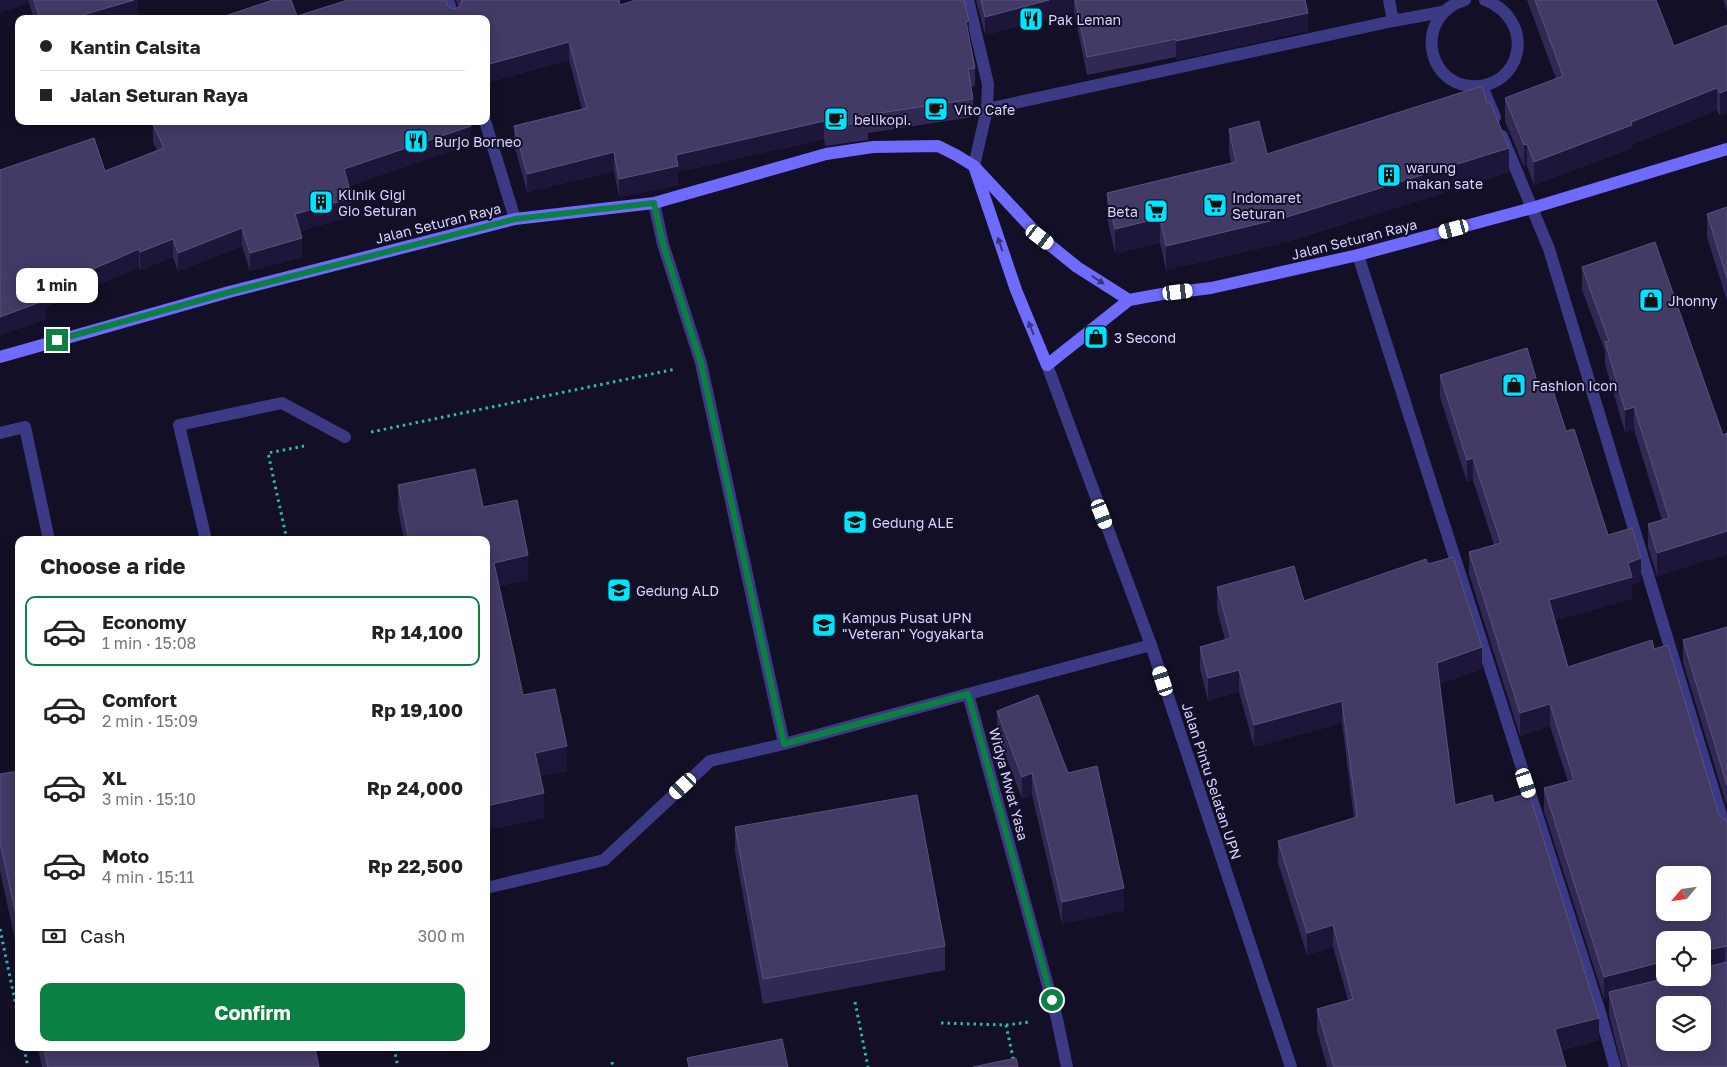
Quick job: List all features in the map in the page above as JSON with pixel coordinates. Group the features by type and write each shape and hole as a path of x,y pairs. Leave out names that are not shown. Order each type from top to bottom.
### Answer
{"main road":[{"name":"Jalan Seturan Raya","path":"0,356 230,292 515,219 654,203 826,154 873,147 938,146 974,166 1040,237 1077,267 1129,300"},
{"name":"Jalan Seturan Raya","path":"1047,365 1129,300 1211,288 1358,255 1532,208 1727,149"},
{"path":"974,166 1016,290 1047,365"}],"street":[{"path":"448,0 453,15"},
{"path":"968,0 988,84 988,109 974,166"},
{"path":"1389,0 1392,21"},
{"path":"1465,0 1454,3 1442,12 1435,23 1431,36 1431,50 1436,63 1445,74 1455,82 1469,86 1482,86 1496,81 1508,71 1516,58 1518,43 1516,28 1509,15 1497,5 1485,0"},
{"path":"988,109 1392,21 1442,12"},
{"path":"1482,86 1549,249 1727,835"},
{"path":"486,125 515,219"},
{"path":"654,203 663,244 701,363 784,744"},
{"path":"1358,255 1603,1008 1615,1067"},
{"name":"Jalan Pintu Selatan UPN","path":"1047,365 1151,644 1291,1067"},
{"path":"205,536 179,425 282,403 345,437"},
{"path":"0,433 25,427 48,536"},
{"path":"490,887 604,860 710,761 784,744 1151,644"},
{"name":"Widya Mwat Yasa","path":"968,694 1057,1019 1066,1067"}],"path":[{"path":"285,536 268,453 701,363"},
{"path":"0,929 15,1001"},
{"path":"855,1002 868,1067"},
{"path":"941,1022 1006,1025 1014,1067"},
{"path":"25,1051 28,1067"},
{"path":"395,1051 398,1067"},
{"path":"612,1062 613,1067"}],"building":[{"path":"34,0 134,0 83,15 39,15"},
{"path":"273,0 291,0 297,15 228,15"},
{"path":"348,0 446,0 448,6 453,9 460,6 462,0 619,0 620,5 636,0 964,0 969,21 966,22 975,68 968,69 973,99 866,115 868,121 825,128 824,121 676,155 678,166 619,179 614,152 527,174 514,126 587,108 569,42 490,64 490,15 300,15"},
{"path":"981,0 1049,0 985,17"},
{"path":"1075,0 1305,0 1308,13 1176,41 1176,39 1087,57"},
{"path":"1535,0 1656,0 1674,46 1727,25 1727,90 1720,93 1717,88 1631,122 1632,125 1534,162 1527,144 1524,145 1505,98 1563,76"},
{"path":"1482,86 1487,103 1490,102 1509,148 1287,217 1166,246 1160,218 1115,229 1107,193 1236,162 1229,129 1259,121 1267,154"},
{"path":"153,125 471,126 344,169 352,198 295,214 302,238 250,253 242,228 178,253 173,239 140,252 139,249 43,291 46,300 0,317 0,170 94,138 105,171 164,148"},
{"path":"1727,207 1727,278 1707,214"},
{"path":"1655,242 1723,435 1727,433 1727,531 1657,553 1648,524 1669,518 1634,407 1625,410 1605,342 1609,341 1582,267"},
{"path":"1527,348 1538,385 1550,381 1566,431 1574,429 1608,535 1632,528 1641,558 1628,563 1632,577 1549,600 1568,667 1652,640 1654,649 1668,645 1719,815 1727,820 1727,946 1711,949 1711,931 1656,931 1656,963 1604,977 1544,788 1574,780 1550,704 1520,713 1469,552 1501,543 1473,458 1467,460 1440,375"},
{"path":"475,469 483,507 517,500 528,555 494,563 523,695 555,689 567,746 535,753 544,793 490,805 490,536 408,536 398,485"},
{"path":"1453,557 1482,647 1437,663 1455,805 1492,795 1494,803 1529,793 1599,1018 1555,1029 1566,1067 1334,1067 1317,1009 1353,999 1333,925 1307,933 1278,841 1357,817 1342,701 1254,725 1239,670 1208,678 1200,647 1231,638 1217,587 1294,566 1304,601 1426,559 1428,564"},
{"path":"1727,627 1727,785 1683,640"},
{"path":"1038,695 1068,773 1097,766 1124,888 1062,902 1032,773 1022,777 997,711"},
{"path":"15,772 15,911 0,842 0,774"},
{"path":"917,795 945,946 763,979 735,827"},
{"path":"1727,962 1727,1067 1629,1067 1609,992 1656,981 1656,986 1711,986 1711,966"},
{"path":"782,1039 788,1067 689,1067 687,1058"},
{"path":"45,1051 316,1051 319,1067 48,1067"},
{"path":"1016,1058 1018,1067 973,1067"}],"place":[{"name":"Pak Leman","path":"1031,19"},
{"name":"Vito Cafe","path":"936,109"},
{"name":"belikopi.","path":"836,119"},
{"name":"Burjo Borneo","path":"416,141"},
{"name":"warung makan sate","path":"1389,175"},
{"name":"Klinik Gigi Gio Seturan","path":"321,202"},
{"name":"Indomaret Seturan","path":"1215,205"},
{"name":"Beta","path":"1156,211"},
{"name":"Jhonny","path":"1651,300"},
{"name":"3 Second","path":"1096,337"},
{"name":"Fashion Icon","path":"1514,385"},
{"name":"Gedung ALE","path":"855,522"},
{"name":"Gedung ALD","path":"619,590"},
{"name":"Kampus Pusat UPN \"Veteran\" Yogyakarta","path":"824,625"}],"route":[{"path":"57,340 230,292 515,219 654,203 663,244 701,363 784,744 968,694 1052,1000"}]}
